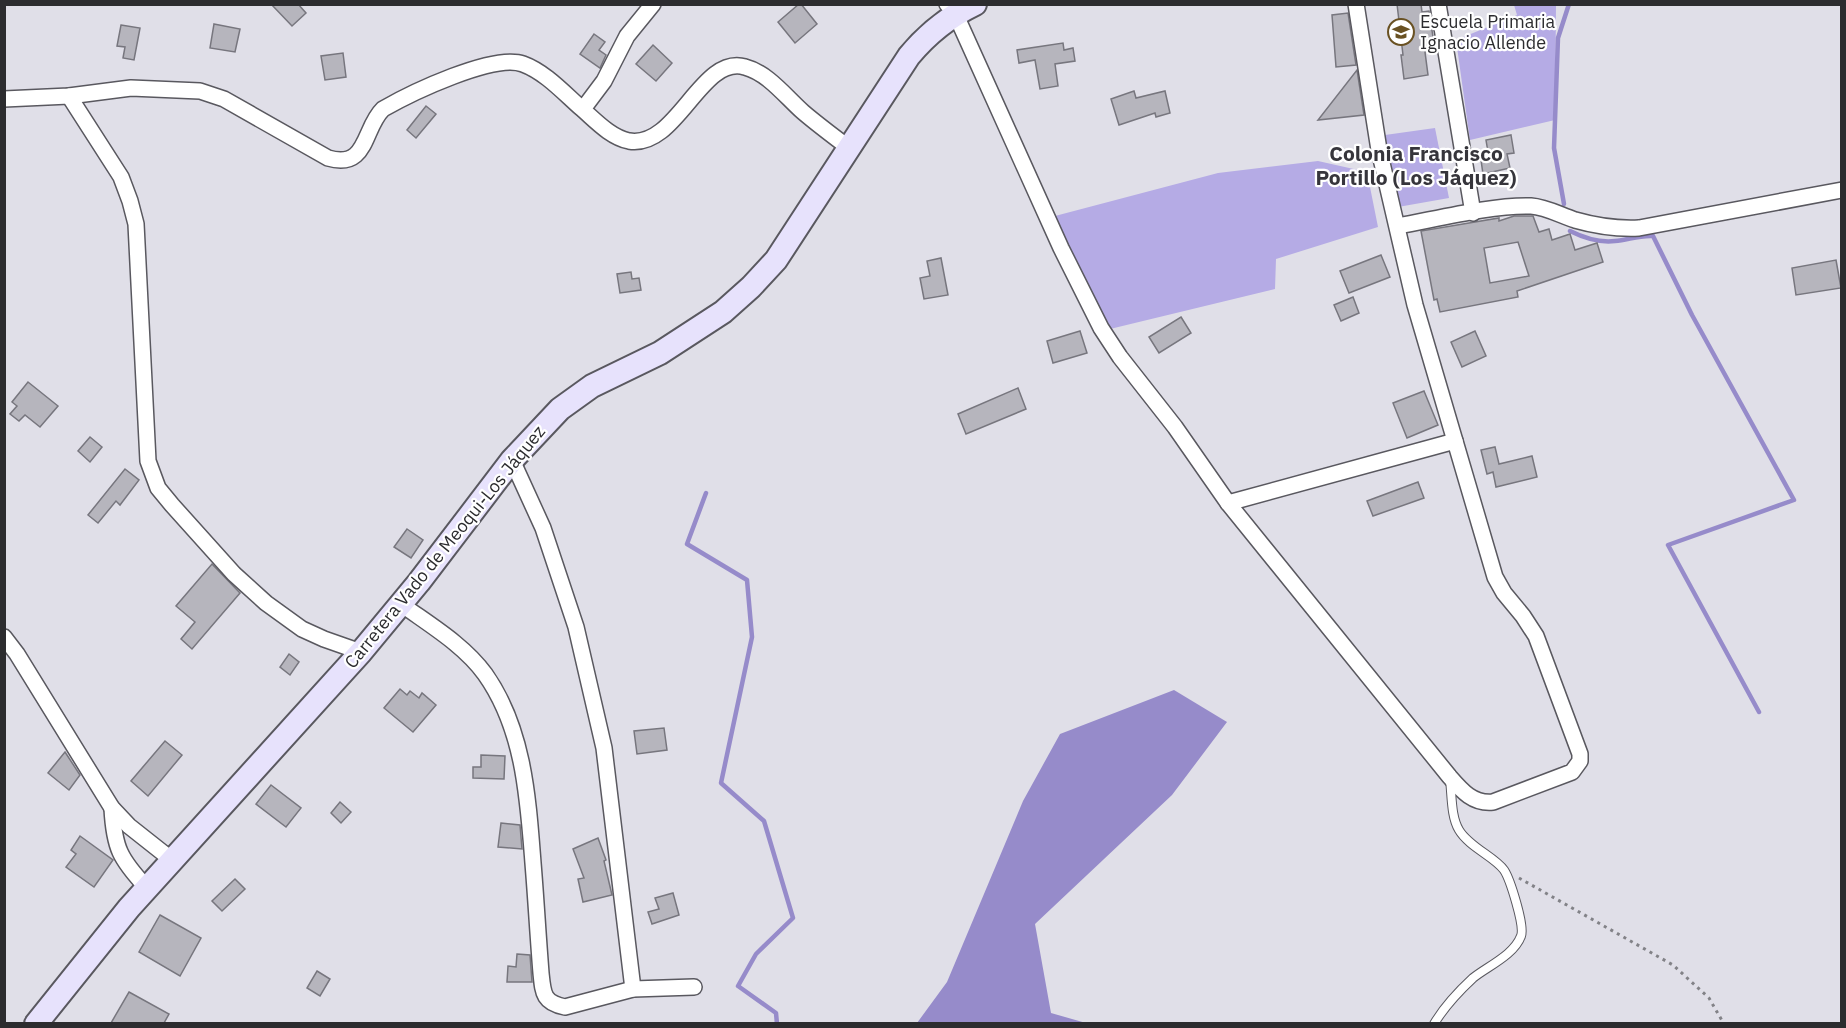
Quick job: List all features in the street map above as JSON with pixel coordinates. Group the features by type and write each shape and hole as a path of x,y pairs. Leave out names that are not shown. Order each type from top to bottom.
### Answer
{"street":[{"path":"583,110 604,81 627,36 653,4"},
{"path":"959,8 1061,248 1101,328 1120,357 1175,427 1228,503 1449,776 1469,797 1482,803 1493,802 1572,772 1580,761 1580,754 1536,636 1495,577 1415,305 1379,150 1356,4"},
{"path":"1438,4 1473,213"},
{"name":"Carretera Vado de Meoqui-Los Jáquez","path":"36,1023 87,958 147,888 361,652 512,460 560,409 592,386 660,353 723,312 752,287 776,260 909,56 921,41 959,8"},
{"path":"4,99 69,96 131,88 200,91 224,99 328,158 347,161 356,155 367,139 375,117 383,109 452,77 496,62 509,61 523,64 541,74 606,130 628,141 643,141 660,132 718,72 732,66 746,67 767,80 849,148"},
{"path":"69,96 121,177 136,224 148,461 158,488 234,574 274,610 302,629 361,652"},
{"path":"1398,226 1505,208 1532,206 1545,208 1592,225 1623,229 1639,228 1842,189"},
{"path":"1228,503 1455,441"},
{"path":"512,460 543,528 576,627 604,748 633,989"},
{"path":"401,603 463,651 485,674 512,728 523,767 543,992 548,1001 565,1007 633,989 694,987"},
{"path":"4,637 17,654 112,808 129,826 172,860"},
{"path":"112,808 113,830 118,850 125,865 147,888"}],"lane":[{"path":"1434,1023 1472,979 1514,948 1521,936 1522,925 1504,869 1473,845 1459,830 1454,815 1449,776"}],"path":[{"path":"1504,869 1673,965 1709,998 1724,1023"}],"shaded area":[{"path":"1514,5 1556,5 1555,120 1470,140 1456,40 1517,15"},
{"path":"1435,128 1449,198 1398,207 1385,135"},
{"path":"1318,161 1367,172 1378,227 1276,259 1275,289 1110,329 1055,216 1218,173"},
{"path":"1174,690 1227,722 1172,795 1035,924 1051,1013 1086,1023 917,1023 947,982 1023,801 1060,734"}],"building":[{"path":"271,4 298,4 306,13 292,26"},
{"path":"799,4 817,24 795,43 778,22"},
{"path":"1397,4 1421,4 1422,12 1429,11 1435,50 1425,52 1428,75 1404,79"},
{"path":"1348,13 1356,65 1336,67 1332,15"},
{"path":"214,24 240,29 235,52 210,48"},
{"path":"121,25 140,28 134,60 123,58 125,47 117,46"},
{"path":"594,34 605,42 599,50 606,55 600,68 580,54"},
{"path":"1063,43 1064,50 1073,48 1075,61 1055,64 1058,86 1040,89 1035,60 1019,63 1017,50"},
{"path":"653,45 672,63 656,81 636,64"},
{"path":"343,53 346,77 325,80 321,56"},
{"path":"1357,70 1364,115 1318,120"},
{"path":"1134,91 1136,98 1165,91 1170,113 1156,117 1155,113 1119,125 1111,99"},
{"path":"426,106 436,114 416,138 407,130"},
{"path":"1511,135 1514,153 1507,154 1510,168 1483,174 1481,160 1489,158 1486,140"},
{"path":"1514,216 1533,216 1539,232 1549,229 1552,240 1570,234 1575,250 1597,243 1603,262 1517,291 1518,297 1440,312 1437,299 1434,300 1421,231 1499,218 1499,221","holes":["1518,242 1529,276 1490,283 1484,248"]},
{"path":"1381,255 1390,277 1349,293 1340,271"},
{"path":"941,258 948,295 924,299 920,278 930,276 927,261"},
{"path":"1836,260 1841,288 1796,295 1792,268"},
{"path":"631,272 632,279 639,278 641,290 620,293 617,274"},
{"path":"1353,297 1359,313 1341,321 1334,305"},
{"path":"1181,317 1191,333 1159,353 1149,337"},
{"path":"1080,331 1087,353 1053,363 1047,341"},
{"path":"1475,331 1486,356 1462,367 1451,342"},
{"path":"28,382 58,406 40,427 25,415 19,421 10,414 17,406 12,402"},
{"path":"1018,388 1026,409 966,434 958,414"},
{"path":"1424,391 1438,425 1407,438 1393,403"},
{"path":"90,437 102,447 90,462 78,451"},
{"path":"1495,447 1499,464 1532,456 1537,477 1496,487 1493,472 1487,474 1481,450"},
{"path":"125,469 139,480 120,505 116,501 98,523 88,515"},
{"path":"1418,482 1424,498 1373,516 1367,501"},
{"path":"407,529 423,540 411,558 394,547"},
{"path":"212,564 240,593 192,649 181,639 195,622 176,606"},
{"path":"289,654 299,662 290,675 280,667"},
{"path":"400,689 407,695 410,691 419,698 422,693 436,705 413,732 384,708"},
{"path":"664,728 667,750 637,754 634,731"},
{"path":"165,741 182,755 148,796 131,781"},
{"path":"65,752 80,775 69,790 48,773"},
{"path":"481,755 505,756 504,779 473,778 473,767 481,767"},
{"path":"271,785 301,808 286,827 256,804"},
{"path":"340,802 351,812 341,823 331,813"},
{"path":"501,823 520,825 522,849 498,847"},
{"path":"80,836 113,860 94,887 66,867 76,854 71,850"},
{"path":"598,838 606,860 604,861 612,895 583,902 578,879 584,878 573,849"},
{"path":"235,879 245,889 222,911 212,901"},
{"path":"673,893 679,915 652,924 648,912 659,909 655,898"},
{"path":"160,915 201,938 180,976 139,952"},
{"path":"517,954 530,955 532,982 507,982 508,966 516,967"},
{"path":"317,971 330,979 320,996 307,988"},
{"path":"129,992 169,1014 164,1023 111,1023"}],"waterway":[{"path":"1564,204 1554,148 1558,38 1569,4"},
{"path":"1570,231 1597,241 1653,236 1692,315 1794,500 1668,545 1759,712"},
{"path":"706,493 687,544 747,580 752,637 721,783 764,821 793,918 756,954 738,986 776,1013 777,1024"}],"place":[{"name":"Escuela Primaria Ignacio Allende","path":"1401,32"}],"district":[{"name":"Colonia Francisco Portillo (Los Jáquez)","path":"1416,166"}]}
